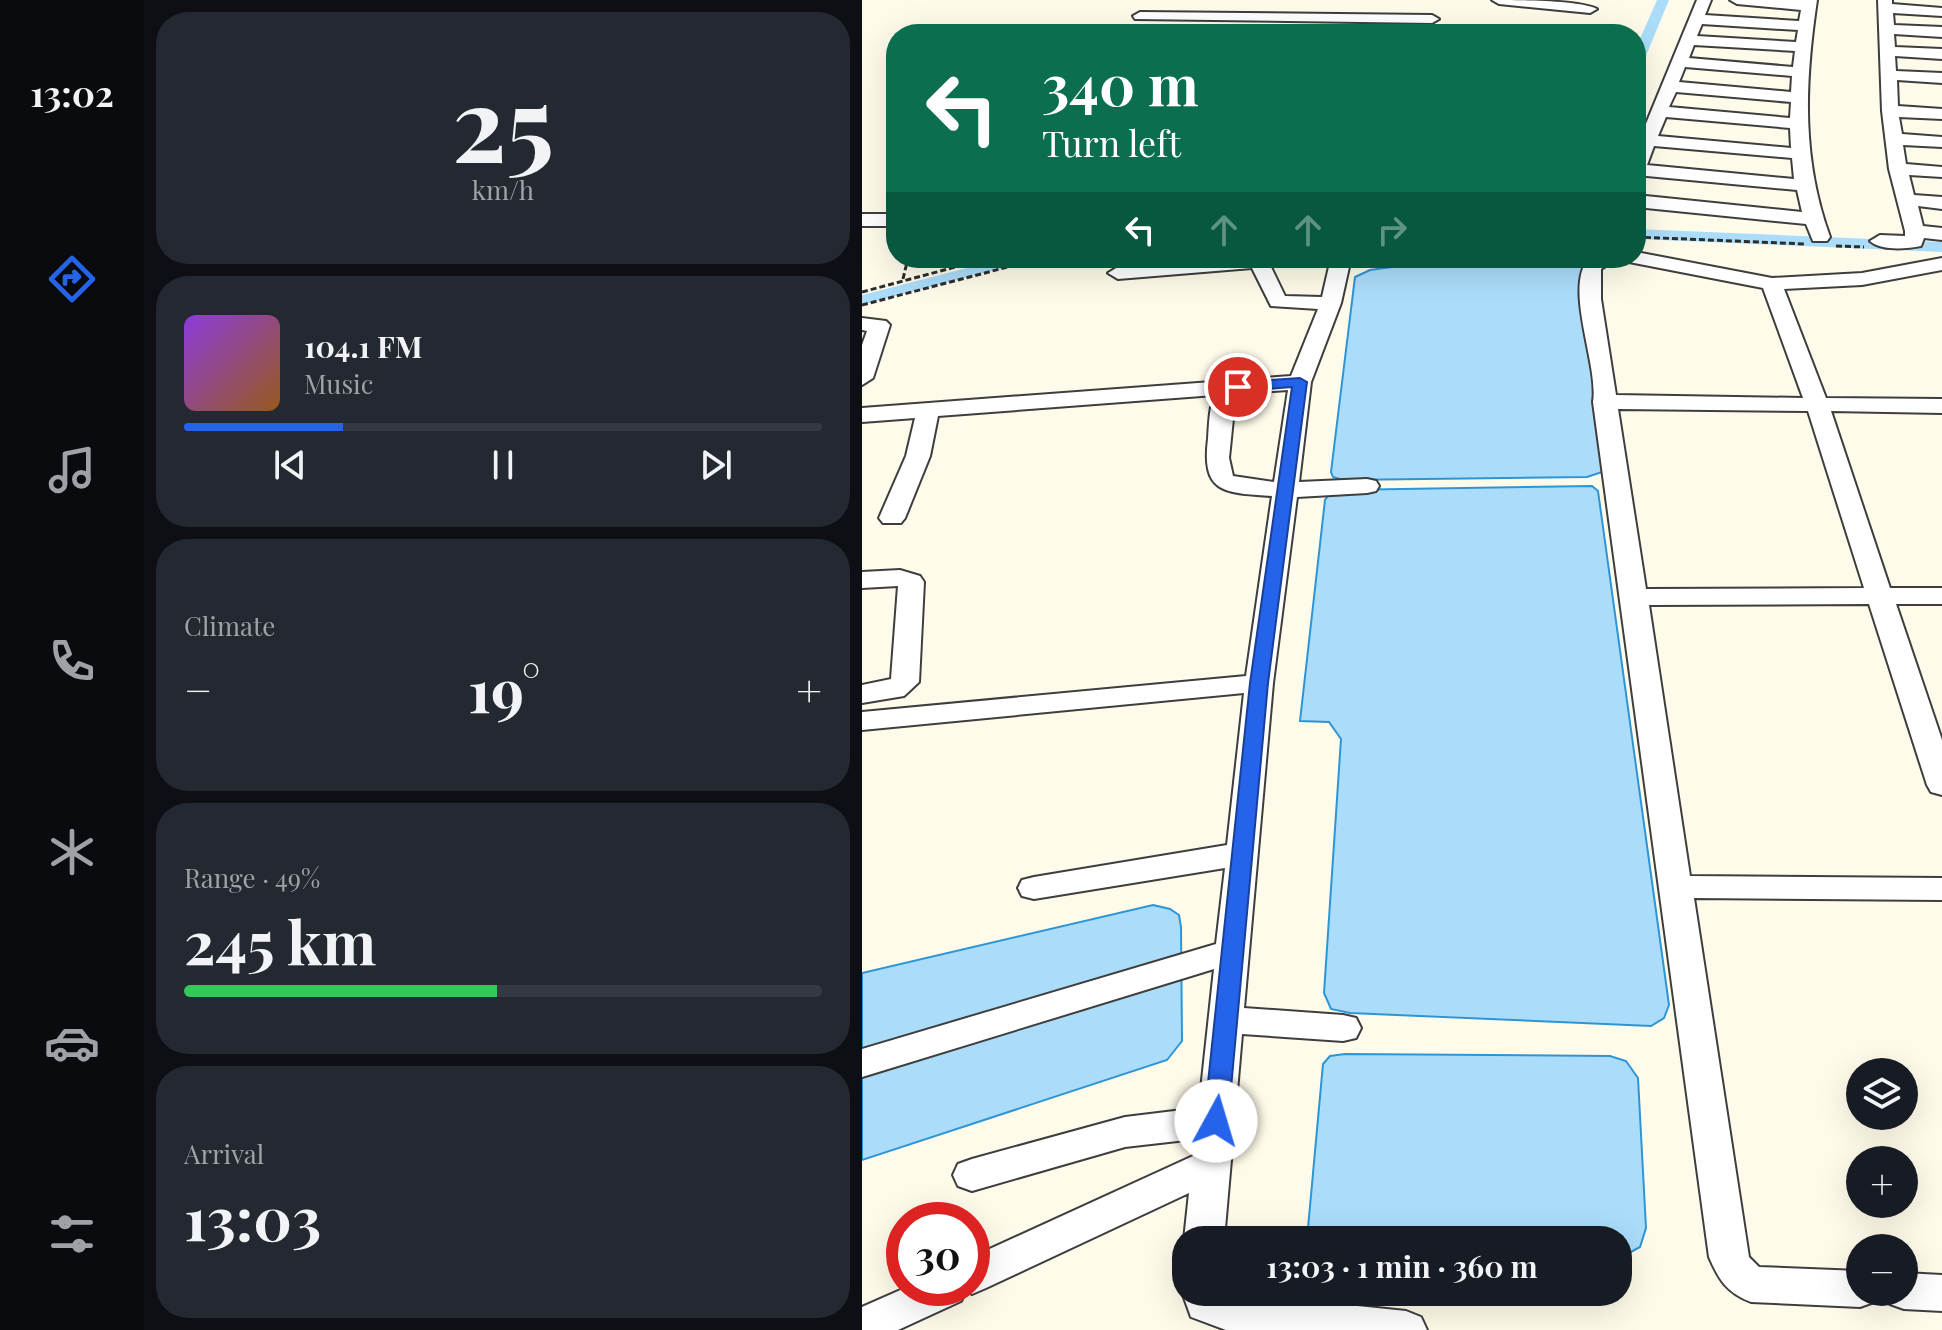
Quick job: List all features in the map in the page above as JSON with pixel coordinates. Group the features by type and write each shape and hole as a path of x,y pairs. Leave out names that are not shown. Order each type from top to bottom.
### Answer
{"street":[{"path":"1499,0 1590,9"},
{"path":"1646,145 1704,0"},
{"path":"1646,203 1817,236 1803,185 1799,98 1809,3 1737,0"},
{"path":"1298,24 1299,1"},
{"path":"1915,236 1898,169 1890,111 1885,4 1942,12"},
{"path":"1314,24 1411,12 1432,19"},
{"path":"1140,16 1266,24"},
{"path":"1696,19 1807,26"},
{"path":"1885,29 1942,32"},
{"path":"1688,40 1802,47"},
{"path":"1887,51 1942,54"},
{"path":"1679,62 1800,72"},
{"path":"1888,75 1942,78"},
{"path":"1668,86 1799,98"},
{"path":"1658,111 1800,124"},
{"path":"1890,111 1942,114"},
{"path":"1894,139 1942,142"},
{"path":"1648,140 1801,154"},
{"path":"1898,169 1942,172"},
{"path":"1646,170 1803,185"},
{"path":"1908,200 1942,203"},
{"path":"862,220 886,220"},
{"path":"1877,244 1942,234"},
{"path":"1915,236 1942,243"},
{"path":"1646,260 1696,267 1748,282 1772,284 1862,279 1942,264"},
{"path":"1262,268 1278,302 1331,303"},
{"path":"1205,1226 1259,683 1285,488 1300,382 1331,303 1338,268"},
{"path":"1591,268 1591,299 1604,402 1678,887 1729,1257 1736,1272 1751,1284 1846,1288"},
{"path":"1772,284 1817,405 1942,785"},
{"path":"862,324 879,325 862,378"},
{"path":"862,415 1300,382"},
{"path":"1224,399 1217,458 1222,480 1239,485 1285,488 1367,486"},
{"path":"1604,402 1942,406"},
{"path":"892,518 918,456 928,410"},
{"path":"862,580 890,578 911,582 905,682 894,690 862,694"},
{"path":"1634,598 1694,595 1942,596"},
{"path":"862,721 1259,683"},
{"path":"1034,888 1242,854"},
{"path":"1678,887 1942,889"},
{"path":"862,1063 1233,951"},
{"path":"1226,1020 1343,1028"},
{"path":"972,1175 1125,1132 1216,1121"},
{"path":"990,1268 1212,1165"},
{"path":"1918,1292 1942,1293"},
{"path":"862,1327 908,1306"},
{"path":"1211,1306 1229,1313 1406,1330"}],"path":[{"path":"1646,237 1817,236 1877,244"},
{"path":"903,280 906,268"},
{"path":"862,292 950,268"},
{"path":"862,305 1004,268"}],"water":[{"path":"1582,268 1605,471 1587,477 1343,480 1333,477 1331,472 1355,277 1370,270"},
{"path":"1592,486 1598,491 1669,1005 1664,1018 1651,1026 1350,1013 1331,1009 1324,993 1341,739 1329,722 1300,721 1325,500 1331,492 1339,490"},
{"path":"1153,905 1179,915 1181,927 1182,1041 1167,1060 862,1160 862,973"},
{"path":"1330,1056 1610,1056 1626,1061 1638,1078 1646,1228 1640,1247 1632,1251 1632,1226 1308,1226 1323,1064"}],"waterway":[{"path":"1646,40 1663,0"},
{"path":"1646,234 1942,247"},
{"path":"862,300 982,268"}],"route":[{"path":"1216,1121 1259,683 1300,382 1238,387"}]}
